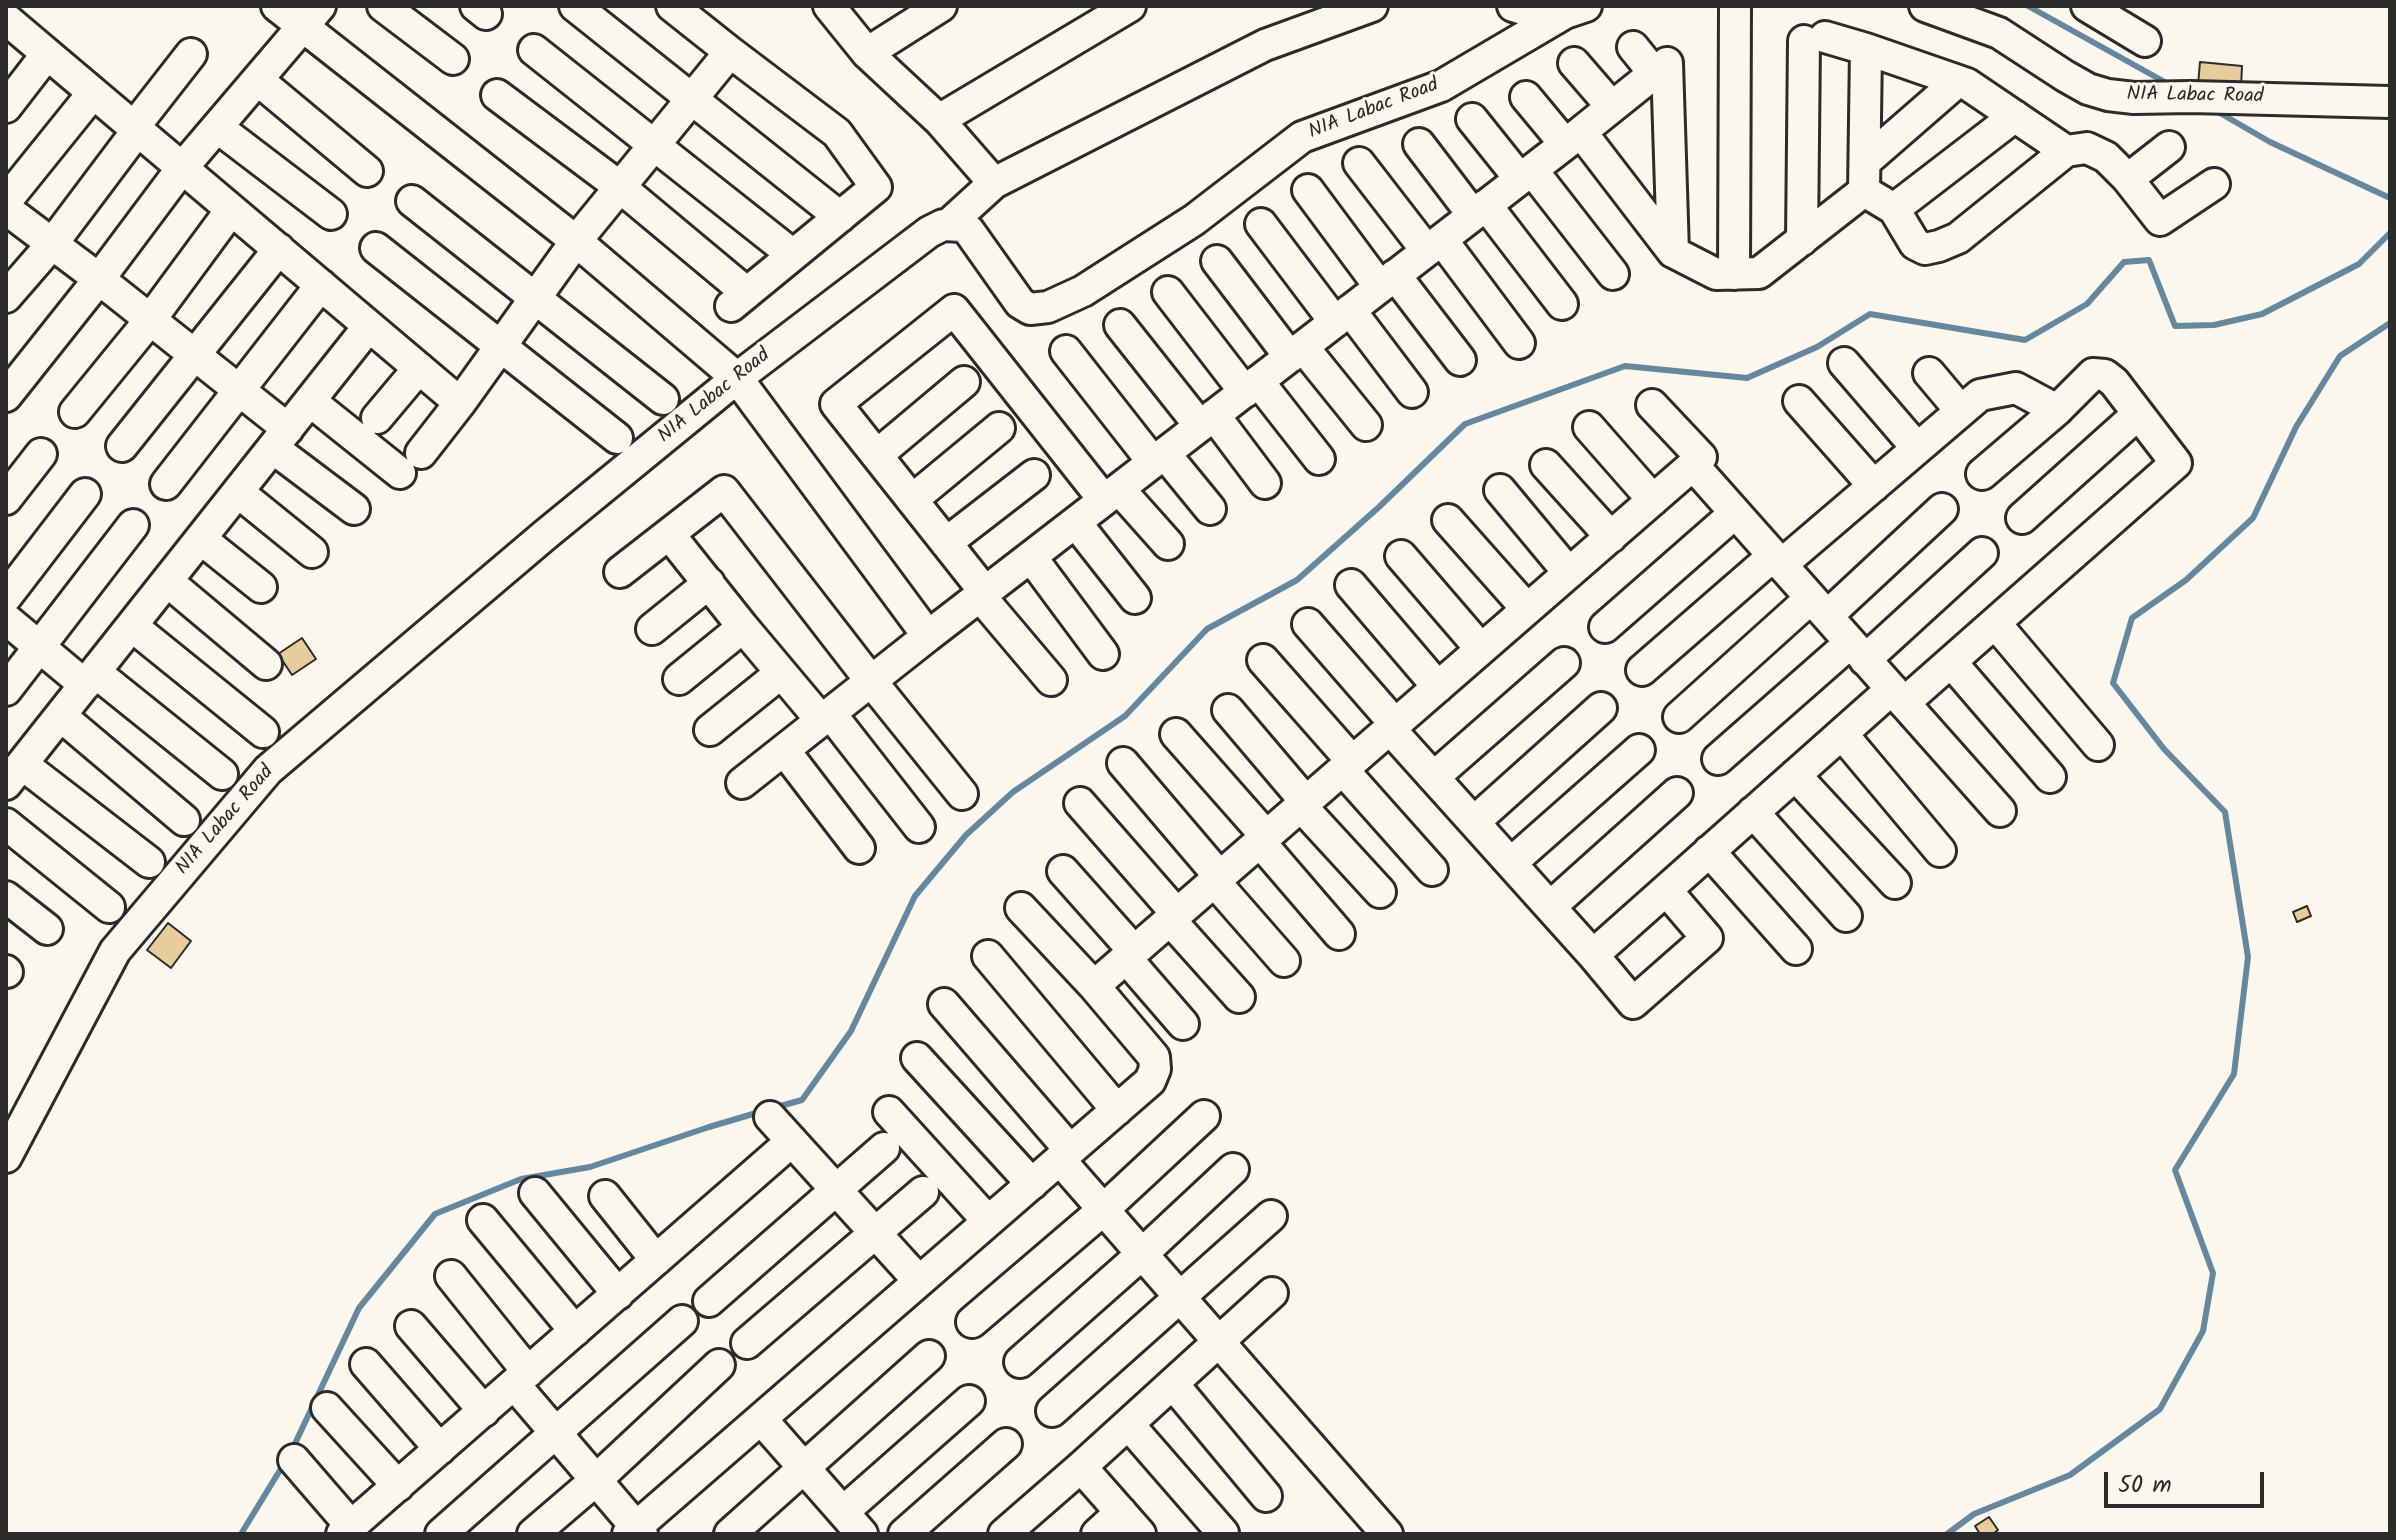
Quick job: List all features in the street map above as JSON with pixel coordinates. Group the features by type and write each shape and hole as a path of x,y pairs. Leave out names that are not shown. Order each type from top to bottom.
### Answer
{"street":[{"path":"277,6 312,16 737,378 928,636"},
{"path":"383,6 453,59"},
{"path":"575,6 840,217"},
{"path":"829,6 867,53 939,120 994,183"},
{"path":"867,53 941,6"},
{"path":"939,120 1130,6"},
{"path":"948,225 994,183 1265,45 1372,6"},
{"path":"1513,6 1555,19"},
{"name":"NIA Labac Road","path":"6,1157 115,951 268,770 545,535 737,378 929,232 943,225 962,226 969,231 1020,303 1030,309 1048,307 1083,291 1194,220 1302,137 1441,86 1555,19 1586,6"},
{"path":"1734,274 1735,6"},
{"name":"NIA Labac Road","path":"1925,6 1999,33 2065,76 2088,89 2108,95 2390,102"},
{"path":"2087,6 2145,41"},
{"path":"497,95 620,187 739,299 876,187 837,133 730,52 683,9"},
{"path":"6,396 182,168 312,16"},
{"path":"6,19 460,403"},
{"path":"1802,240 1814,39 1866,49 1967,84 2066,151"},
{"path":"1633,47 1654,73"},
{"path":"1866,49 1864,177 1894,209 1915,244 1925,249 1958,238 2066,151 2087,148 2106,157 2160,220 2214,184"},
{"path":"534,50 793,255"},
{"path":"310,401 410,463 460,403 576,241 730,52"},
{"path":"6,107 47,54"},
{"path":"6,297 52,244 191,54"},
{"path":"1574,63 1612,107"},
{"path":"742,783 1667,63 1673,252"},
{"path":"258,80 367,171"},
{"path":"1526,97 1573,138 1673,252 1716,274 1734,274 1759,273 1802,240 1958,81"},
{"path":"6,201 93,93"},
{"path":"1894,209 2015,116"},
{"path":"1472,119 1526,174 1613,274"},
{"path":"217,127 331,214"},
{"path":"1419,144 1562,304"},
{"path":"2128,179 2169,147"},
{"path":"1359,163 1519,343"},
{"path":"1308,190 1460,360"},
{"path":"412,201 663,399"},
{"path":"6,209 240,391 280,439 354,509"},
{"path":"75,412 150,320 231,210"},
{"path":"1261,224 1412,392"},
{"path":"376,248 617,438"},
{"path":"122,446 279,249"},
{"path":"1217,261 1296,352 1366,425"},
{"path":"166,484 321,285"},
{"path":"1168,292 1319,459"},
{"path":"1051,680 836,404 954,310 1111,494 1168,544"},
{"path":"1120,325 1265,483"},
{"path":"149,862 14,774 369,326"},
{"path":"1066,351 1159,458 1210,509"},
{"path":"1844,363 1917,448"},
{"path":"377,418 419,368"},
{"path":"1929,373 1961,411"},
{"path":"1593,955 1842,734 1951,662 2176,463 2114,382 2105,375 2093,374 2057,410 1982,474"},
{"path":"877,455 964,382"},
{"path":"1642,670 1874,486 1980,395 2016,388 2057,410"},
{"path":"1799,401 1874,486"},
{"path":"1094,986 1701,457 1652,405"},
{"path":"2022,518 2138,414"},
{"path":"1589,427 1653,500"},
{"path":"912,500 999,428"},
{"path":"6,499 41,454"},
{"path":"1546,465 1611,537"},
{"path":"1693,465 2000,811"},
{"path":"946,543 1034,475"},
{"path":"1500,490 1569,573"},
{"path":"620,572 724,491 962,794"},
{"path":"238,492 312,552"},
{"path":"6,597 85,494"},
{"path":"1679,717 1942,509"},
{"path":"1605,627 1735,513"},
{"path":"1448,520 1527,609"},
{"path":"1076,523 1135,598"},
{"path":"6,690 133,525"},
{"path":"669,534 781,673 826,717 919,827"},
{"path":"201,539 261,587"},
{"path":"1718,759 1982,553"},
{"path":"1401,556 1481,649"},
{"path":"1031,557 1103,654"},
{"path":"167,581 266,664"},
{"path":"652,629 709,583"},
{"path":"1351,585 1438,687"},
{"path":"6,619 40,648 90,679 222,774"},
{"path":"1995,623 2098,745"},
{"path":"1308,624 1434,777 1633,1003 1707,938 1666,890"},
{"path":"132,626 263,732"},
{"path":"679,679 743,627"},
{"path":"1263,660 1432,870"},
{"path":"1951,662 2050,777"},
{"path":"1434,777 1564,663"},
{"path":"710,730 781,673"},
{"path":"1474,822 1601,708"},
{"path":"1228,710 1380,892"},
{"path":"61,716 184,820"},
{"path":"1176,734 1339,934"},
{"path":"1842,734 1940,851"},
{"path":"784,750 859,848"},
{"path":"1511,863 1639,750"},
{"path":"1123,763 1284,961"},
{"path":"1795,775 1895,883"},
{"path":"1550,907 1677,793"},
{"path":"1080,803 1239,997"},
{"path":"1753,812 1846,916"},
{"path":"6,824 109,907"},
{"path":"1709,851 1796,949"},
{"path":"1063,871 1183,1024"},
{"path":"6,897 47,929"},
{"path":"451,1276 556,1433 635,1532 1150,1081 1155,1069 1154,1057 1094,986 1021,908"},
{"path":"988,956 1117,1110"},
{"path":"944,1004 1065,1155 1103,1210 1387,1534"},
{"path":"917,1058 1032,1184"},
{"path":"889,1112 988,1221"},
{"path":"972,1322 1103,1210 1204,1116"},
{"path":"770,1117 919,1281"},
{"path":"294,1460 347,1530 792,1141"},
{"path":"709,1301 884,1148"},
{"path":"1020,1362 1233,1169"},
{"path":"747,1343 923,1192"},
{"path":"535,1193 618,1294"},
{"path":"605,1196 656,1260"},
{"path":"1052,1411 1271,1216"},
{"path":"483,1220 575,1331"},
{"path":"1004,1534 1129,1425 1272,1293"},
{"path":"441,1534 682,1321"},
{"path":"411,1326 484,1411"},
{"path":"730,1534 929,1356"},
{"path":"366,1364 440,1449"},
{"path":"533,1534 719,1365"},
{"path":"1173,1384 1266,1496"},
{"path":"761,1419 853,1523 969,1401"},
{"path":"327,1408 398,1486"},
{"path":"1129,1425 1223,1533"},
{"path":"904,1534 1006,1444"},
{"path":"1081,1467 1130,1523 1097,1534"}],"building":[{"path":"2200,62 2242,66 2241,88 2198,85"},
{"path":"302,638 316,659 292,675 278,654"},
{"path":"2307,906 2311,916 2297,922 2293,912"},
{"path":"168,923 191,941 171,968 147,950"},
{"path":"1989,1517 1998,1530 1993,1534 1980,1534 1975,1526"}],"waterway":[{"path":"2028,6 2172,86"},
{"path":"2213,109 2270,142 2390,198"},
{"path":"773,1108 802,1100 851,1031 915,896 966,835 1013,792 1125,716 1207,629 1297,580 1465,424 1625,366 1747,378 1817,347 1870,314 2025,340 2087,304 2124,262 2149,260 2175,326 2214,325 2262,314 2359,264 2390,233"},
{"path":"1947,1534 1974,1514 2070,1475 2160,1409 2203,1331 2213,1273 2175,1170 2234,1074 2248,957 2225,812 2164,749 2113,683 2132,618 2186,580 2253,518 2296,427 2340,356 2390,323"},
{"path":"291,1452 359,1308 435,1214 521,1179 590,1167 763,1111"},
{"path":"241,1534 285,1462"}]}
